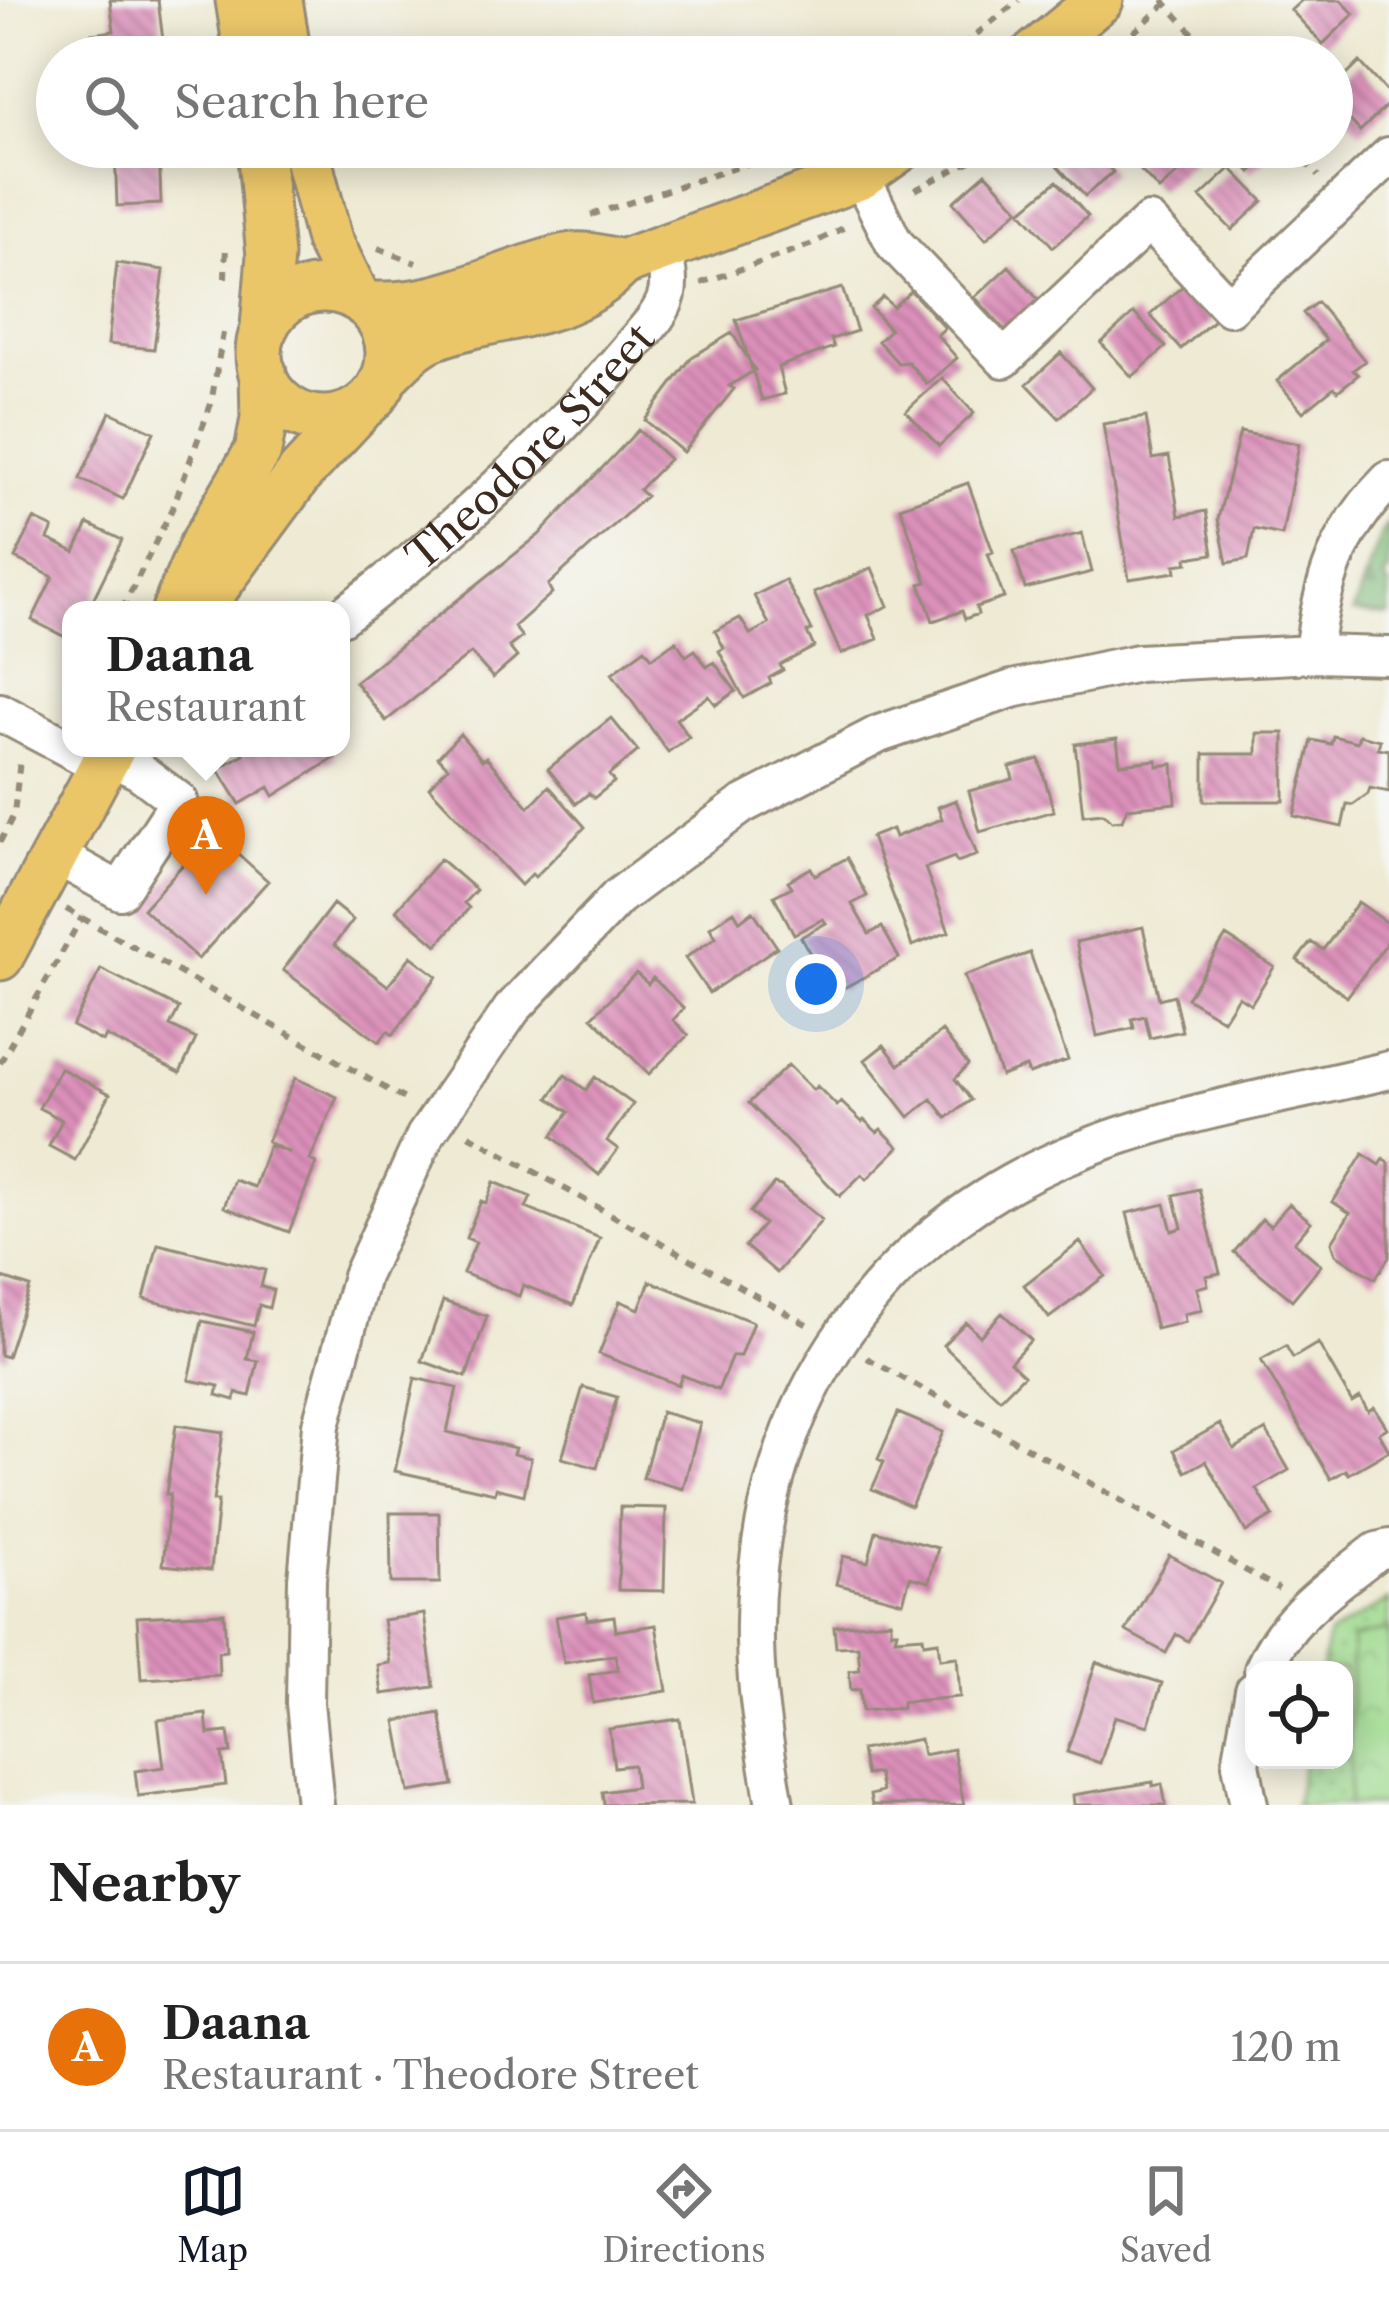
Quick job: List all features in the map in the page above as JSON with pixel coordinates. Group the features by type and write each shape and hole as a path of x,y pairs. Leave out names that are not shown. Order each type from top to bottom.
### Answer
{"main road":[{"path":"239,0 245,36"},
{"path":"279,0 285,36"},
{"path":"1056,36 1100,0"},
{"path":"244,328 271,256 262,168"},
{"path":"263,372 282,402 310,418 341,418 376,389 387,336 361,301 329,240 310,168"},
{"name":"Theodore Street","path":"206,601 290,486 376,389 432,338 562,304 598,288 642,256 872,168"},
{"name":"Theodore Street","path":"361,301 399,306 425,302 566,257 642,256"},
{"path":"244,328 306,290 328,288 361,301"},
{"path":"179,601 211,530 259,452 264,419 260,342 244,328"},
{"path":"0,956 107,757"}],"street":[{"path":"861,176 894,243 1004,359 1149,222 1229,307 1389,156"},
{"name":"Theodore Street","path":"350,610 448,531 570,415 658,315 667,295 668,270 642,256"},
{"path":"1313,653 1322,592 1338,550 1358,511 1389,480"},
{"path":"315,1805 305,1703 307,1579 321,1425 361,1276 425,1136 421,1113 512,1009 618,897 742,805 879,734 1012,689 1138,663 1313,653 1389,656"},
{"path":"0,712 62,738"},
{"path":"46,874 121,891 179,801 107,757"},
{"path":"775,1805 755,1642 762,1540 776,1472 794,1424 836,1341 875,1289 925,1240 982,1198 1071,1154 1165,1121 1389,1070"},
{"path":"1267,1661 1275,1640 1309,1605 1377,1551 1389,1548"},
{"path":"1245,1742 1241,1764 1249,1805"}],"path":[{"path":"974,36 1019,0"},
{"path":"1128,36 1166,1 1196,36"},
{"path":"580,218 734,168"},
{"path":"225,284 226,238"},
{"path":"374,246 417,263 436,259"},
{"path":"126,601 173,507 244,328"},
{"path":"0,842 14,814 18,764 26,750"},
{"path":"46,874 421,1113 1309,1605"}],"green space":[{"path":"1389,523 1389,572 1384,578 1389,587 1389,615 1353,612 1381,534"},
{"path":"1389,1600 1389,1805 1295,1805 1302,1769 1353,1769 1353,1661 1323,1661 1328,1635"},
{"path":"1389,1629 1389,1805 1349,1805 1352,1639"}],"building":[{"path":"110,0 158,0 162,36 91,36 114,31"},
{"path":"1302,0 1341,0 1354,14 1331,36 1315,36 1291,10"},
{"path":"1360,62 1389,94 1389,103 1360,131 1353,124 1353,69"},
{"path":"116,168 160,168 161,204 117,206"},
{"path":"1059,168 1109,168 1113,172 1085,196"},
{"path":"1138,168 1184,168 1159,190"},
{"path":"1231,168 1263,201 1232,230 1200,197"},
{"path":"986,173 1019,209 986,239 953,202"},
{"path":"1057,181 1088,216 1053,247 1021,211"},
{"path":"117,263 164,270 154,349 108,344"},
{"path":"1009,266 1041,303 1007,333 975,297"},
{"path":"1184,285 1214,320 1181,349 1150,315"},
{"path":"842,288 857,331 831,339 834,347 778,367 785,394 762,400 736,320"},
{"path":"911,291 945,328 937,335 957,358 927,384 908,362 898,363 878,341 890,330 871,308 883,297 893,307"},
{"path":"1317,302 1365,361 1353,370 1358,375 1303,412 1277,381 1326,340 1303,313"},
{"path":"1134,313 1166,347 1132,377 1101,343"},
{"path":"732,333 755,370 729,386 734,389 683,452 645,420 692,357"},
{"path":"1061,353 1092,388 1059,418 1027,384"},
{"path":"942,378 974,413 939,446 906,411"},
{"path":"110,412 154,432 123,499 80,479"},
{"path":"1146,417 1153,459 1169,456 1179,516 1206,511 1213,554 1187,558 1188,563 1175,565 1176,572 1129,579 1103,424"},
{"path":"638,430 669,459 639,490 646,496 548,585 552,593 514,627 522,637 509,647 517,657 493,678 471,653 386,721 355,682 539,535"},
{"path":"1240,432 1299,444 1282,535 1254,529 1248,559 1227,563 1218,519"},
{"path":"968,483 1004,598 976,607 978,614 965,619 962,611 933,621 920,584 927,582 900,507"},
{"path":"34,519 53,528 48,539 75,552 88,524 122,540 92,601 62,601 62,635 32,620 53,577 15,558"},
{"path":"1082,533 1092,572 1025,589 1014,551"},
{"path":"872,568 888,606 868,615 878,639 841,654 814,593"},
{"path":"785,580 812,630 807,632 814,647 780,665 783,670 769,678 771,683 744,698 719,651 724,648 715,631 740,618 750,634 769,624 754,596"},
{"path":"676,641 686,656 695,650 707,667 714,662 736,691 716,705 709,696 676,719 689,737 668,752 612,673 645,649 652,658"},
{"path":"611,718 638,751 609,775 614,782 594,798 589,793 576,804 548,769"},
{"path":"1257,733 1284,733 1284,801 1204,801 1204,754 1257,754"},
{"path":"460,734 529,807 549,786 585,827 521,885 429,787 448,767 438,757"},
{"path":"1359,735 1380,740 1378,748 1389,750 1389,792 1370,788 1353,805 1347,804 1342,827 1294,816 1312,740 1331,744 1333,736 1357,742"},
{"path":"1117,739 1120,764 1157,760 1157,766 1173,764 1176,803 1127,808 1122,820 1112,821 1103,813 1083,815 1075,744"},
{"path":"239,757 335,758 274,796 269,787 240,804 218,769"},
{"path":"1039,759 1054,811 980,832 969,791 1013,779 1010,767"},
{"path":"956,800 977,855 957,862 954,857 925,868 949,932 912,946 871,837 892,829 895,837 942,819 938,807"},
{"path":"213,831 268,881 198,959 143,909"},
{"path":"847,858 867,896 852,904 869,934 882,927 899,958 840,990 828,968 820,972 801,937 826,923 823,919 794,934 774,896 792,887 788,881 811,868 815,875"},
{"path":"440,859 476,890 464,903 469,908 437,945 396,910"},
{"path":"1358,902 1389,924 1389,940 1347,997 1297,960 1311,942 1323,950"},
{"path":"333,904 353,920 334,945 388,986 411,956 437,976 393,1035 388,1031 379,1042 283,970"},
{"path":"734,911 740,921 753,911 777,947 709,993 685,958 716,937 710,927"},
{"path":"1143,927 1159,999 1174,995 1182,1031 1150,1038 1145,1016 1132,1019 1134,1028 1097,1036 1076,942"},
{"path":"1226,936 1274,967 1251,1004 1238,996 1223,1020 1187,998"},
{"path":"1030,953 1068,1060 1029,1074 1026,1067 1001,1076 964,976"},
{"path":"101,969 179,1008 170,1026 196,1039 180,1073 106,1036 103,1042 72,1026"},
{"path":"636,973 648,984 653,978 684,1008 673,1020 688,1035 649,1074 592,1017"},
{"path":"942,1031 968,1065 955,1079 971,1100 947,1118 932,1099 909,1117 865,1060 884,1045 899,1065"},
{"path":"788,1065 813,1090 817,1086 837,1106 841,1102 899,1147 867,1179 862,1174 840,1196 749,1103"},
{"path":"60,1068 110,1094 75,1160 49,1146 62,1120 39,1108"},
{"path":"565,1075 586,1090 595,1077 633,1104 607,1141 618,1149 599,1175 552,1136 569,1112 549,1098"},
{"path":"295,1078 337,1097 310,1160 316,1163 289,1232 224,1207 234,1180 254,1187 269,1145 290,1153 267,1142"},
{"path":"1363,1154 1380,1165 1384,1159 1389,1163 1389,1257 1375,1279 1336,1254 1332,1242 1350,1213 1333,1202"},
{"path":"494,1182 531,1197 526,1208 600,1238 573,1305 523,1285 519,1296 463,1273 476,1242 466,1238"},
{"path":"774,1184 822,1220 777,1273 745,1246 764,1224 750,1212"},
{"path":"1199,1189 1220,1273 1206,1276 1208,1285 1197,1288 1202,1310 1184,1314 1185,1322 1156,1329 1127,1213 1165,1204 1172,1231 1182,1228 1174,1195"},
{"path":"1289,1204 1311,1222 1294,1242 1321,1265 1292,1300 1234,1252 1262,1219 1270,1226"},
{"path":"1080,1242 1105,1276 1049,1318 1024,1285"},
{"path":"158,1244 265,1270 261,1287 273,1290 269,1308 259,1305 254,1326 144,1299"},
{"path":"0,1277 30,1287 7,1357 0,1355"},
{"path":"650,1281 753,1322 740,1356 732,1356 718,1390 682,1375 678,1385 599,1354 620,1301 639,1309"},
{"path":"443,1301 487,1316 466,1377 422,1361"},
{"path":"1002,1313 1031,1340 1010,1362 1024,1375 1000,1399 943,1345 966,1322 980,1336"},
{"path":"202,1321 253,1332 247,1359 258,1361 250,1396 236,1393 235,1400 217,1395 219,1386 189,1380"},
{"path":"1318,1343 1352,1402 1360,1397 1368,1411 1374,1407 1387,1428 1379,1433 1389,1451 1331,1479 1261,1360 1286,1346 1293,1358"},
{"path":"415,1378 457,1388 447,1432 515,1448 513,1454 531,1458 524,1495 395,1471"},
{"path":"583,1387 617,1397 597,1468 562,1458"},
{"path":"661,1412 700,1423 683,1489 643,1478"},
{"path":"898,1413 943,1432 911,1506 872,1489 884,1462 878,1459"},
{"path":"1220,1424 1234,1449 1266,1430 1289,1470 1257,1489 1273,1516 1246,1532 1206,1461 1186,1472 1174,1450"},
{"path":"176,1425 223,1432 213,1501 218,1501 211,1570 163,1565"},
{"path":"620,1507 666,1508 664,1591 618,1590"},
{"path":"390,1513 439,1513 440,1583 391,1583"},
{"path":"876,1531 938,1548 929,1582 910,1577 903,1602 836,1584 843,1556 868,1562"},
{"path":"1169,1555 1221,1583 1188,1641 1176,1634 1166,1653 1126,1631"},
{"path":"586,1612 587,1620 614,1616 616,1631 656,1625 667,1691 593,1703 589,1675 618,1670 615,1655 564,1663 556,1617"},
{"path":"224,1613 226,1651 218,1652 219,1675 141,1679 137,1617"},
{"path":"424,1614 434,1687 382,1694 378,1665 390,1663 383,1620"},
{"path":"891,1621 895,1638 923,1636 924,1643 938,1641 940,1659 957,1657 960,1697 862,1711 860,1689 851,1690 849,1671 860,1670 858,1646 836,1647 834,1626"},
{"path":"1096,1662 1162,1683 1148,1726 1115,1716 1100,1763 1067,1752"},
{"path":"440,1713 453,1785 409,1792 396,1721"},
{"path":"206,1714 208,1734 228,1732 231,1753 222,1754 226,1785 138,1796 135,1771 164,1767 158,1720"},
{"path":"680,1719 692,1804 604,1805 602,1792 636,1787 633,1765 614,1767 609,1729"},
{"path":"920,1739 923,1755 953,1749 964,1805 872,1805 870,1795 882,1792 878,1773 866,1775 861,1750"},
{"path":"1153,1782 1153,1786 1162,1784 1166,1805 1074,1805 1073,1795"}],"place":[{"name":"Daana","path":"206,895"}]}
